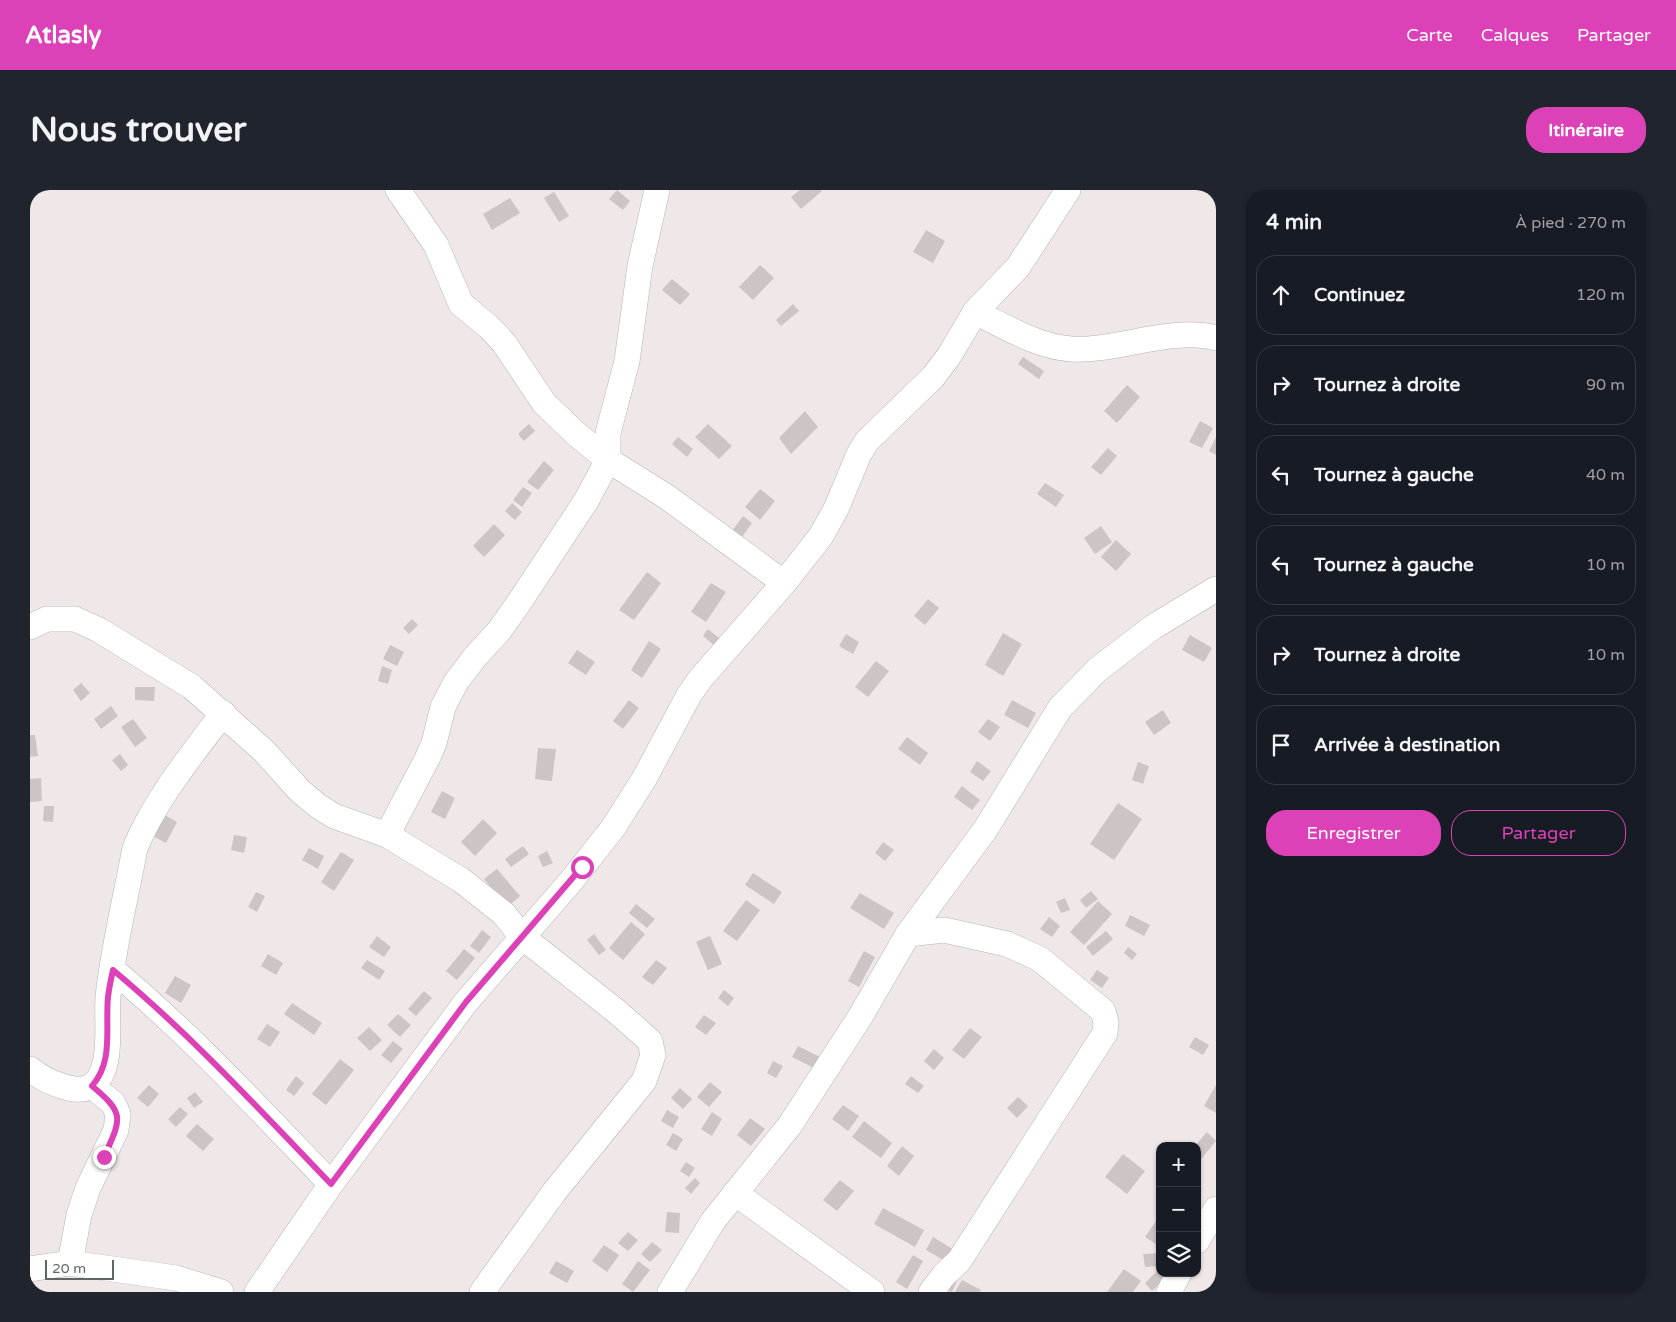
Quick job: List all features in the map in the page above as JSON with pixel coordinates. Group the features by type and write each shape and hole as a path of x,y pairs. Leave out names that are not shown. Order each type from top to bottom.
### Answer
{"street":[{"path":"398,190 436,246 461,304 489,327 504,343 544,404 608,460 667,497 784,584"},
{"path":"387,835 427,759 434,743 443,707 456,682 475,657 499,631 518,604 586,500 608,460 610,425 627,361 640,266 657,190"},
{"path":"257,1292 331,1184 466,1002 521,936 572,880 613,828 644,779 689,695 701,678 784,584 821,536 836,509 859,454 867,441 933,377 949,356 975,312 1018,267 1068,190"},
{"path":"975,312 1049,346 1071,349 1092,349 1166,337 1207,335 1216,338"},
{"path":"670,1292 713,1221 790,1125 860,1017 908,934 985,830 1060,708 1097,670 1153,627 1216,589"},
{"path":"30,627 47,619 75,619 99,630 192,687 223,713 318,806 341,819 387,835 436,863 488,899 504,914 521,936 650,1041 653,1055 644,1081 537,1214 482,1292"},
{"path":"30,1069 64,1087 80,1089 92,1086 100,1076 107,1056 108,997 135,848 144,825 164,794 223,713"},
{"path":"908,934 944,930 1007,944 1040,959 1103,1011 1106,1022 1105,1033 959,1261 944,1275 931,1292"},
{"path":"113,970 152,1002 217,1065 331,1184"},
{"path":"70,1262 79,1215 88,1188 116,1130 118,1114 113,1103 92,1086"},
{"path":"736,1193 872,1292"},
{"path":"1201,1234 1216,1209"},
{"path":"30,1269 70,1262 176,1278 221,1292"},
{"path":"1169,1292 1177,1277"}],"building":[{"path":"617,190 630,201 623,210 609,199"},
{"path":"800,190 822,191 801,209 791,197"},
{"path":"554,192 569,216 559,222 544,198"},
{"path":"510,198 520,213 492,230 483,214"},
{"path":"926,230 945,241 933,263 913,252"},
{"path":"760,265 774,278 753,300 739,287"},
{"path":"672,279 690,294 680,305 662,290"},
{"path":"793,304 799,311 781,326 776,320"},
{"path":"1023,357 1044,371 1039,379 1018,364"},
{"path":"1127,385 1140,397 1117,423 1104,411"},
{"path":"805,411 818,427 791,454 779,438"},
{"path":"1200,421 1213,428 1202,448 1189,442"},
{"path":"529,424 535,431 524,441 518,434"},
{"path":"708,424 732,446 719,459 695,437"},
{"path":"678,437 693,449 687,457 672,444"},
{"path":"1216,437 1216,455 1209,451"},
{"path":"1108,448 1117,456 1101,475 1091,467"},
{"path":"544,461 554,470 538,490 527,482"},
{"path":"1045,483 1064,495 1056,507 1037,494"},
{"path":"523,487 532,493 522,507 513,500"},
{"path":"760,489 775,501 760,520 745,507"},
{"path":"512,503 522,512 515,520 505,511"},
{"path":"743,516 752,523 742,537 732,531"},
{"path":"494,524 505,535 484,557 473,546"},
{"path":"1101,526 1112,542 1095,554 1084,538"},
{"path":"1116,540 1131,554 1116,571 1101,557"},
{"path":"647,572 661,583 634,620 619,610"},
{"path":"711,583 726,592 706,622 691,612"},
{"path":"928,599 939,608 925,625 914,616"},
{"path":"412,619 418,625 409,634 403,628"},
{"path":"708,629 720,639 715,646 703,636"},
{"path":"1003,633 1022,644 1003,676 985,665"},
{"path":"846,634 859,642 853,654 839,646"},
{"path":"1190,635 1212,648 1204,662 1182,650"},
{"path":"649,641 661,649 642,678 631,670"},
{"path":"390,645 404,652 397,666 383,659"},
{"path":"577,650 595,662 586,675 568,663"},
{"path":"876,661 889,671 868,697 855,687"},
{"path":"382,666 392,670 388,684 378,681"},
{"path":"81,683 90,693 81,701 73,690"},
{"path":"135,687 155,687 154,701 135,700"},
{"path":"629,700 639,708 623,729 613,721"},
{"path":"1012,700 1036,713 1028,728 1004,715"},
{"path":"111,706 118,716 101,729 94,719"},
{"path":"1163,710 1171,723 1154,735 1145,722"},
{"path":"133,719 147,738 135,747 121,727"},
{"path":"988,719 1000,727 990,741 978,732"},
{"path":"30,735 35,735 38,756 30,757"},
{"path":"907,737 928,753 920,765 898,749"},
{"path":"538,748 556,749 552,781 535,779"},
{"path":"120,754 128,765 121,771 112,760"},
{"path":"977,761 991,771 983,781 970,772"},
{"path":"1138,762 1149,766 1143,784 1132,780"},
{"path":"41,778 42,801 30,802 30,779"},
{"path":"962,786 980,800 972,810 954,797"},
{"path":"442,791 455,798 445,819 431,812"},
{"path":"1118,803 1142,819 1114,860 1090,844"},
{"path":"44,806 54,806 53,822 43,821"},
{"path":"165,815 177,822 166,843 153,836"},
{"path":"483,819 497,833 475,856 461,842"},
{"path":"234,835 247,837 244,853 231,850"},
{"path":"883,842 894,850 885,861 875,853"},
{"path":"523,846 529,854 511,867 505,859"},
{"path":"309,848 324,856 318,869 302,860"},
{"path":"547,851 553,863 543,867 538,856"},
{"path":"341,852 354,860 334,891 321,882"},
{"path":"497,869 520,896 507,907 484,879"},
{"path":"753,873 782,892 774,904 745,885"},
{"path":"1091,891 1098,899 1086,908 1080,900"},
{"path":"256,892 265,896 257,912 248,907"},
{"path":"860,893 894,913 884,929 850,908"},
{"path":"1065,898 1070,910 1061,913 1056,902"},
{"path":"746,900 760,910 737,941 723,931"},
{"path":"1098,901 1112,914 1084,945 1070,932"},
{"path":"636,904 655,919 647,928 629,913"},
{"path":"1130,915 1150,925 1144,936 1125,926"},
{"path":"1049,917 1060,926 1052,937 1040,929"},
{"path":"631,922 645,934 623,960 609,948"},
{"path":"482,930 491,937 479,953 470,946"},
{"path":"1106,931 1113,939 1093,956 1086,947"},
{"path":"594,934 606,950 599,955 587,940"},
{"path":"377,936 391,947 384,957 369,947"},
{"path":"710,936 722,964 708,970 696,942"},
{"path":"1128,947 1137,954 1132,960 1124,953"},
{"path":"464,949 475,958 457,980 446,971"},
{"path":"864,951 875,957 859,987 848,981"},
{"path":"268,954 283,963 276,975 261,966"},
{"path":"367,960 385,971 379,980 361,968"},
{"path":"656,960 667,968 653,985 642,977"},
{"path":"1097,970 1109,978 1102,988 1090,980"},
{"path":"175,976 191,985 181,1003 165,993"},
{"path":"724,990 734,998 728,1006 718,998"},
{"path":"424,991 432,998 416,1016 408,1009"},
{"path":"292,1003 322,1023 314,1035 284,1014"},
{"path":"398,1014 411,1025 400,1037 387,1025"},
{"path":"704,1015 716,1023 706,1035 695,1027"},
{"path":"267,1024 280,1032 270,1047 257,1039"},
{"path":"369,1027 382,1040 370,1051 357,1038"},
{"path":"970,1028 982,1037 964,1059 952,1050"},
{"path":"1195,1037 1209,1045 1203,1055 1189,1047"},
{"path":"393,1041 403,1049 391,1063 381,1055"},
{"path":"798,1046 820,1057 814,1068 792,1057"},
{"path":"934,1049 944,1058 934,1070 924,1061"},
{"path":"340,1059 354,1070 326,1105 312,1094"},
{"path":"773,1061 783,1066 776,1078 767,1073"},
{"path":"296,1076 304,1083 294,1096 286,1090"},
{"path":"911,1076 924,1086 918,1093 905,1084"},
{"path":"710,1082 722,1092 709,1107 697,1097"},
{"path":"149,1085 159,1094 148,1107 137,1098"},
{"path":"1216,1085 1216,1113 1204,1106"},
{"path":"680,1088 692,1099 683,1109 671,1098"},
{"path":"195,1092 203,1102 194,1108 187,1098"},
{"path":"1018,1097 1028,1106 1017,1118 1007,1108"},
{"path":"843,1105 859,1116 848,1131 832,1119"},
{"path":"180,1107 188,1114 176,1127 168,1119"},
{"path":"667,1110 679,1117 673,1128 661,1121"},
{"path":"712,1112 722,1119 712,1136 701,1129"},
{"path":"750,1118 765,1129 751,1146 737,1135"},
{"path":"864,1121 892,1143 881,1158 852,1137"},
{"path":"197,1124 214,1139 203,1151 186,1136"},
{"path":"1207,1132 1216,1141 1201,1159 1201,1142 1198,1142"},
{"path":"673,1133 683,1139 676,1151 666,1145"},
{"path":"902,1146 914,1156 899,1176 887,1166"},
{"path":"1123,1154 1145,1171 1127,1194 1105,1177"},
{"path":"686,1162 695,1168 689,1177 680,1171"},
{"path":"695,1178 700,1183 691,1194 685,1188"},
{"path":"840,1180 854,1191 837,1211 823,1200"},
{"path":"883,1208 924,1230 915,1247 874,1224"},
{"path":"667,1212 680,1213 679,1233 665,1232"},
{"path":"1156,1221 1156,1244 1145,1237"},
{"path":"628,1232 638,1240 628,1251 618,1243"},
{"path":"933,1237 959,1253 952,1265 926,1250"},
{"path":"652,1242 662,1250 650,1262 641,1254"},
{"path":"604,1245 619,1255 607,1272 592,1261"},
{"path":"1156,1253 1156,1266 1145,1267 1143,1254"},
{"path":"913,1255 923,1261 907,1289 896,1282"},
{"path":"556,1261 574,1271 567,1283 549,1273"},
{"path":"638,1261 650,1270 633,1292 622,1284"},
{"path":"1124,1269 1141,1281 1133,1292 1107,1292"},
{"path":"1156,1272 1156,1277 1166,1278 1152,1291 1145,1283"},
{"path":"946,1274 958,1279 952,1292 940,1288"},
{"path":"962,1280 981,1290 980,1292 955,1292"}],"route":[{"path":"104,1157 116,1130 118,1114 113,1103 92,1086 100,1076 107,1056 108,997 113,970 152,1002 217,1065 331,1184 466,1002 582,867"}]}
